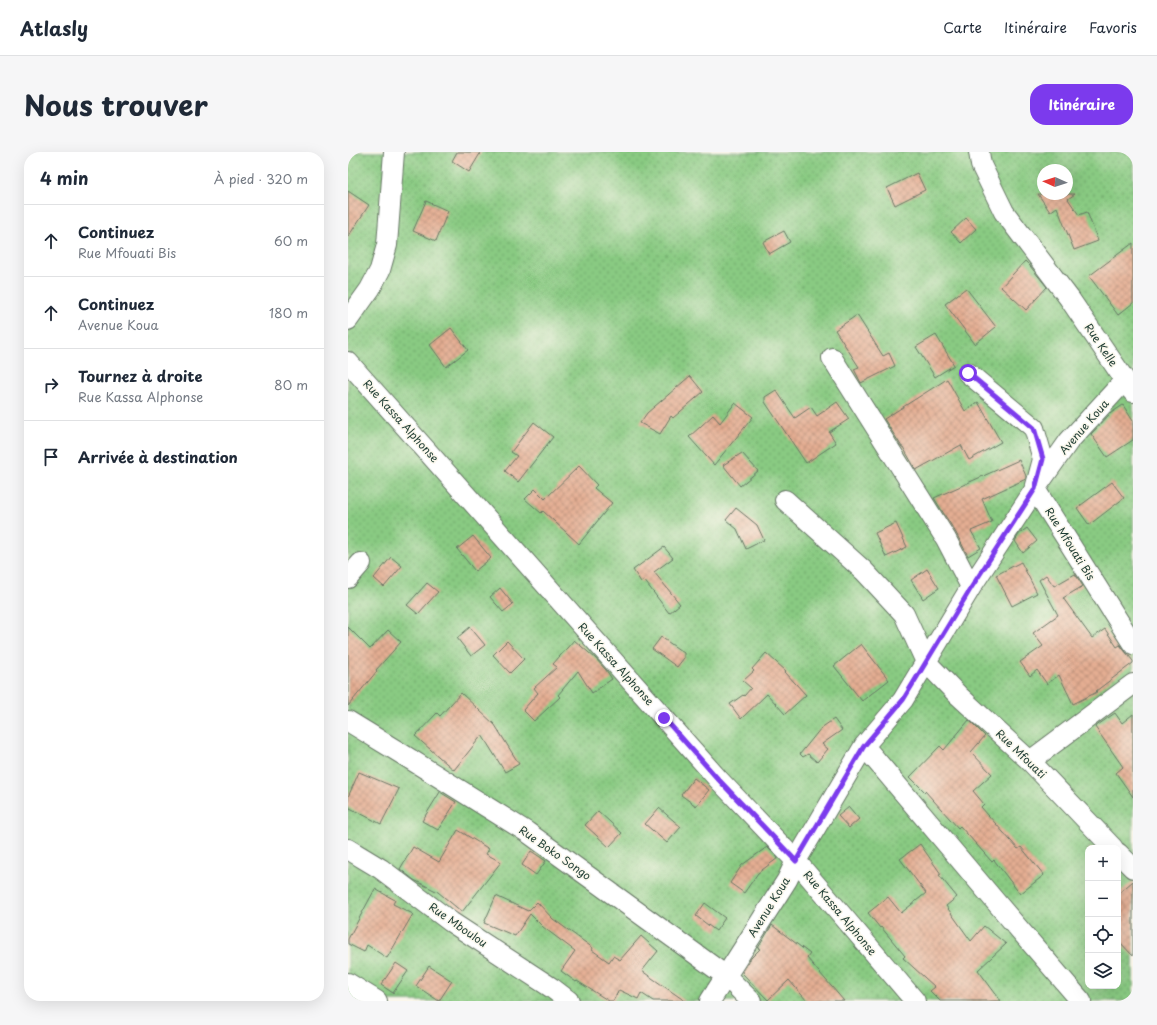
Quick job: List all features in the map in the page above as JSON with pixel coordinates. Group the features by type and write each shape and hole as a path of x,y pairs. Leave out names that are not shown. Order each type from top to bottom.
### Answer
{"street":[{"path":"348,320 370,289 382,264 387,245 394,152"},
{"name":"Rue Kelle","path":"979,152 981,165 1004,212 1069,298 1129,386"},
{"path":"832,358 946,539 971,588"},
{"name":"Rue Kassa Alphonse","path":"348,362 718,779 796,861 915,1001"},
{"path":"968,373 1034,428 1043,459 1035,489"},
{"name":"Avenue Koua","path":"710,1001 787,880 796,861 864,746 903,700 971,588 1035,489 1069,441 1129,386"},
{"name":"Rue Mfouati Bis","path":"1035,489 1133,644"},
{"name":"Rue Mfouati","path":"785,500 864,572 904,614 926,662 958,695 1030,761 1110,845"},
{"path":"348,578 361,563"},
{"path":"1030,761 1133,684"},
{"name":"Rue Boko Songo","path":"348,721 527,832 726,976 751,1001"},
{"path":"864,746 1082,1001"},
{"name":"Rue Mboulou","path":"348,849 381,869 451,922 552,988 569,1001"},
{"path":"1121,856 1133,868"},
{"path":"348,982 377,1001"}],"green space":[{"path":"348,152 1133,152 1133,1001 348,1001"}],"building":[{"path":"457,152 481,152 469,172 452,161"},
{"path":"917,173 925,190 895,205 887,188"},
{"path":"348,191 369,205 348,237"},
{"path":"1042,200 1069,200 1079,215 1087,212 1098,241 1074,250 1057,207 1050,212"},
{"path":"426,201 448,211 436,241 413,231"},
{"path":"966,218 976,229 961,243 951,232"},
{"path":"784,231 790,242 769,254 763,242"},
{"path":"1133,243 1133,303 1118,315 1089,276"},
{"path":"1025,261 1047,287 1026,310 1001,287"},
{"path":"966,288 996,327 975,344 945,304"},
{"path":"857,315 883,356 889,353 895,366 861,383 854,369 859,367 835,330"},
{"path":"451,328 468,350 446,367 430,345"},
{"path":"936,335 954,365 935,377 916,347"},
{"path":"690,376 703,392 673,418 671,416 660,434 640,423 647,413"},
{"path":"947,379 965,411 978,402 1001,442 969,460 961,445 916,470 903,447 884,419"},
{"path":"776,390 795,418 811,407 817,416 837,402 849,419 829,432 836,443 806,463 765,402 765,397"},
{"path":"735,403 753,417 714,465 689,437 713,415 720,423"},
{"path":"1123,405 1133,421 1133,440 1107,457 1091,434 1111,413"},
{"path":"534,422 553,437 518,482 505,471 517,456 511,452"},
{"path":"742,453 758,471 740,486 723,465"},
{"path":"1019,460 1026,479 982,499 992,522 971,531 981,548 968,556 956,533 934,498"},
{"path":"579,466 597,485 594,488 612,503 579,544 543,511 541,513 525,499 535,489 545,499"},
{"path":"1112,482 1124,498 1089,525 1077,508"},
{"path":"736,508 757,525 764,540 746,549 737,529 726,520"},
{"path":"896,523 907,547 886,557 875,533"},
{"path":"1027,528 1037,541 1023,553 1015,541 1019,534"},
{"path":"473,536 491,558 475,571 457,549"},
{"path":"664,547 673,558 654,572 680,604 669,613 644,580 641,582 633,570"},
{"path":"391,557 402,566 384,587 374,578"},
{"path":"1021,562 1037,593 1012,606 996,575"},
{"path":"927,569 939,588 923,599 911,580"},
{"path":"1075,574 1083,586 1063,598 1092,638 1105,629 1117,647 1120,645 1133,663 1096,691 1097,692 1073,704 1059,675 1047,684 1037,670 1030,676 1020,662 1043,646 1033,633 1058,615 1039,580 1046,575 1054,586"},
{"path":"427,583 438,592 418,614 407,605"},
{"path":"500,588 513,604 503,612 490,597"},
{"path":"348,627 370,649 388,630 401,642 376,670 377,671 348,706"},
{"path":"470,627 485,645 471,656 457,638"},
{"path":"661,637 684,653 684,658 677,667 652,649"},
{"path":"574,640 595,658 612,679 592,693 578,671 558,695 560,697 534,721 523,710 538,693 534,688 557,667 553,664"},
{"path":"507,641 524,659 510,673 493,655"},
{"path":"861,644 889,680 862,701 834,666"},
{"path":"766,653 786,671 785,672 806,695 785,714 767,694 741,719 730,704 743,695 744,696 751,688 743,681 754,671 752,669"},
{"path":"461,693 495,725 519,764 505,772 482,735 454,770 415,736 437,713 440,716"},
{"path":"1115,713 1122,723 1133,714 1133,797 1116,773 1123,767 1095,727"},
{"path":"834,719 842,730 822,744 828,749 817,762 808,754 803,757 800,754 821,728"},
{"path":"969,720 985,736 971,752 992,774 973,791 984,804 981,807 1018,849 1021,847 1044,875 1020,894 994,860 992,862 960,826 958,828 925,791 910,777 940,746 944,750"},
{"path":"359,772 399,789 381,824 348,807 348,797"},
{"path":"694,778 709,790 696,806 681,795"},
{"path":"440,792 456,802 438,830 422,821"},
{"path":"849,807 859,819 849,828 838,816"},
{"path":"659,808 681,827 667,843 645,824"},
{"path":"598,811 622,833 609,847 585,825"},
{"path":"458,830 489,849 486,854 501,862 462,912 438,892 414,880 400,869 413,847 439,862"},
{"path":"920,844 941,874 939,875 957,897 946,906 971,941 984,926 1006,944 978,970 1001,1001 940,1001 930,991 935,987 903,958 905,956 868,913 888,897 901,913 926,893 900,859"},
{"path":"767,847 778,858 758,873 744,893 730,883 742,865"},
{"path":"531,851 546,861 536,875 522,865"},
{"path":"1133,881 1133,956 1121,943 1121,891"},
{"path":"375,889 395,900 393,904 413,914 387,958 367,945 364,952 348,944 348,939"},
{"path":"496,896 528,911 537,902 553,919 593,948 592,950 609,962 613,956 620,960 641,936 658,951 642,971 685,1001 653,1001 641,993 638,999 619,990 613,1001 609,1001 577,981 576,982 561,971 575,951 543,927 530,914 515,936 484,923"},
{"path":"705,903 725,918 716,931 696,916"},
{"path":"772,925 810,954 807,958 844,1001 807,1001 789,980 768,1000 742,973 751,958 760,949 758,948"},
{"path":"396,963 408,971 393,993 381,985"},
{"path":"429,966 452,981 439,1001 416,986"}],"route":[{"path":"664,718 718,779 796,861 864,746 903,700 971,588 1035,489 1043,459 1034,428 968,373"}]}
